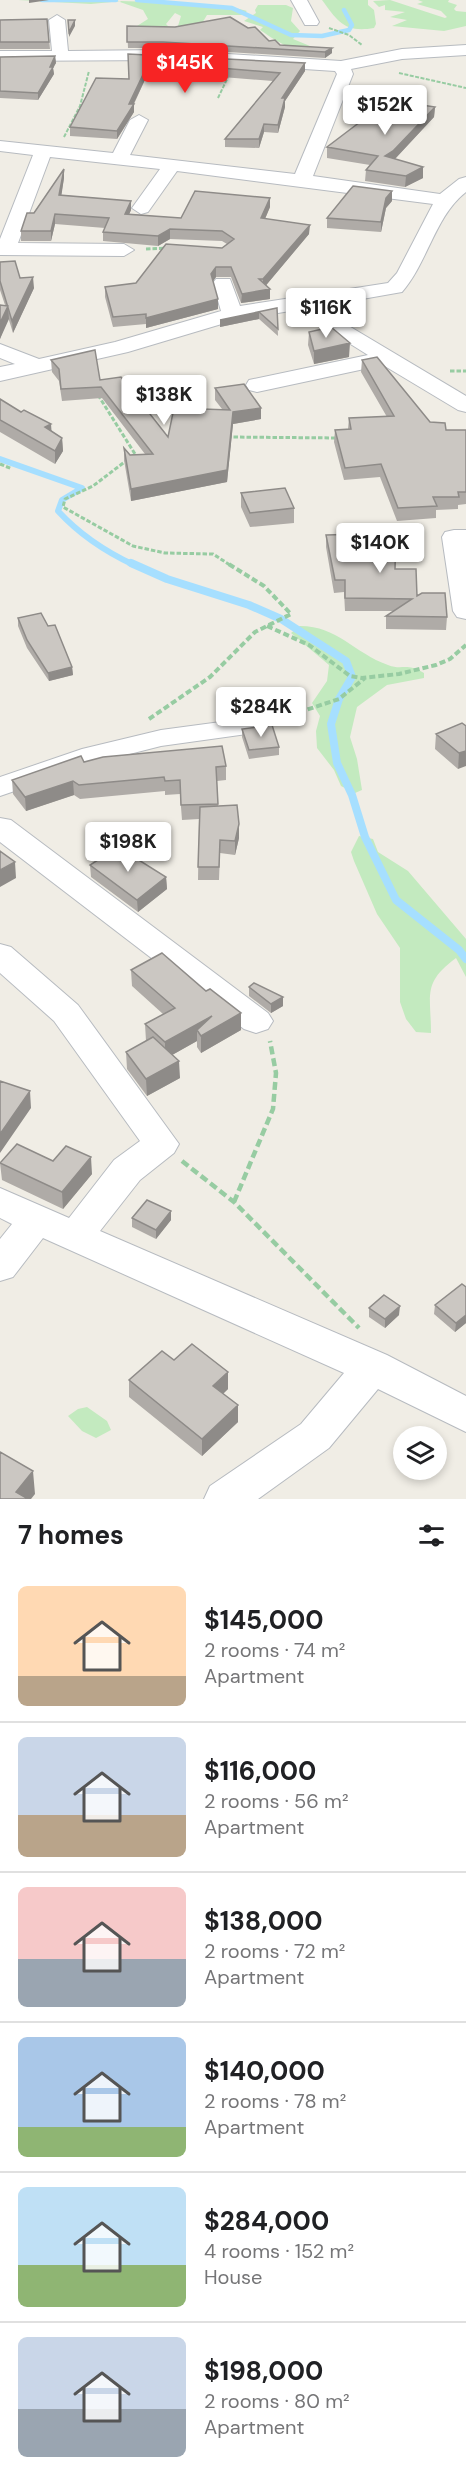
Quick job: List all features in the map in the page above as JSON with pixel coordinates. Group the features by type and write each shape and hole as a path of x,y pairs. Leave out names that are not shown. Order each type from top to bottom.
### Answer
{"street":[{"path":"299,0 311,22"},
{"path":"57,20 60,56"},
{"path":"0,56 163,55 341,66 402,54 466,50"},
{"path":"302,180 345,74 341,66"},
{"path":"118,161 139,120"},
{"path":"0,146 302,180 444,200"},
{"path":"50,153 3,249 124,250"},
{"path":"141,208 172,166"},
{"path":"0,374 120,347 232,314 395,288 406,275 444,200 466,183"},
{"path":"223,283 232,314"},
{"path":"302,304 306,309 466,405"},
{"path":"0,350 36,365"},
{"path":"257,385 389,357"},
{"path":"466,537 454,537 466,611"},
{"path":"0,787 107,751 161,738 258,725"},
{"path":"0,827 256,1021"},
{"path":"0,956 66,1013 161,1144 127,1170 75,1237"},
{"path":"0,1202 75,1237 203,1290 373,1366 466,1415"},
{"path":"0,1266 37,1219"},
{"path":"225,1499 315,1436 373,1366"}],"path":[{"path":"311,22 350,35 372,59 411,76 466,88"},
{"path":"50,153 80,106 89,72 88,56"},
{"path":"69,358 91,383 135,454 93,486 65,499 63,507 133,546 165,553 213,554 264,586 291,614 255,632 210,677 161,711 110,742 107,751"},
{"path":"223,436 302,440 348,438"},
{"path":"125,439 136,437"},
{"path":"0,464 12,469"},
{"path":"267,626 293,634 311,649 332,660 352,677 365,678 405,672 446,662 466,645"},
{"path":"258,725 339,699 365,678"},
{"path":"234,1202 273,1109 276,1073 273,1045 256,1021"},
{"path":"161,1144 234,1202 363,1332 374,1351 373,1366"}],"green space":[{"path":"18,0 69,0 122,1 91,4"},
{"path":"322,0 368,0 368,5 374,10 376,24 374,28 349,27 338,20"},
{"path":"390,0 445,18 447,17 441,11 417,4 423,2 418,0 449,0 448,2 457,5 454,9 456,11 466,12 466,26 444,31 392,26 407,20 390,17 405,12 385,10 385,5 379,7 373,1"},
{"path":"120,2 229,7 247,11 242,15 207,15 201,25 188,28 178,26 181,16 175,13 166,24 169,27 137,26 148,19 143,10"},
{"path":"258,5 286,5 293,8 291,21 300,31 293,39 310,46 290,47 260,30 263,27 244,21 256,13"},
{"path":"300,626 325,630 388,665 408,667 424,673 424,678 387,685 357,707 350,737 357,759 362,790 355,793 341,786 334,770 317,748 316,731 320,716 312,703 327,681 329,665 291,633"},
{"path":"359,836 373,839 378,852 408,871 466,939 466,977 456,958 445,967 433,983 430,999 431,1033 416,1032 406,1019 400,1002 400,948 377,914 354,861 351,852"},
{"path":"87,1407 107,1421 111,1430 96,1438 82,1431 68,1416 78,1409"}],"building":[{"path":"230,17 248,28 255,27 269,41 275,40 280,45 332,48 325,52 163,42 127,42 127,26 175,27"},
{"path":"47,19 49,42 0,42 0,20"},
{"path":"68,20 75,20 69,32"},
{"path":"128,54 305,63 282,98 285,98 278,125 264,124 259,139 225,139 280,73 149,62 129,104 134,104 117,131 70,127 96,78 129,79"},
{"path":"55,56 50,67 53,67 38,93 0,91 0,57"},
{"path":"389,100 435,107 393,151 385,156 423,167 406,176 366,170 378,156 327,147"},
{"path":"64,169 59,195 131,201 125,214 181,218 195,191 270,198 261,218 310,225 263,279 259,279 270,289 242,294 231,267 216,267 211,274 218,299 146,318 146,314 113,317 105,287 136,283 166,244 222,248 234,239 222,231 170,229 158,236 103,232 109,218 55,214 51,231 21,231 27,213 34,213"},
{"path":"353,186 392,191 386,198 381,222 327,218"},
{"path":"15,261 20,278 33,277 12,321 0,281 0,262"},
{"path":"0,305 8,306 0,323"},
{"path":"277,308 278,329 259,312 220,320"},
{"path":"331,327 350,343 314,351 309,332"},
{"path":"95,350 100,380 121,377 168,437 174,408 230,410 215,388 244,384 261,408 233,412 227,470 131,489 124,448 130,455 153,454 101,387 61,389 59,369 51,360"},
{"path":"377,357 430,422 445,423 446,430 466,430 466,492 458,492 459,497 433,497 437,506 398,508 381,464 345,468 335,430 351,429 349,418 394,416 362,360"},
{"path":"0,399 21,412 24,410 51,424 45,427 62,438 55,451 0,420"},
{"path":"285,488 294,508 250,513 241,493"},
{"path":"396,533 395,569 416,569 417,596 422,593 445,593 447,617 386,616 412,599 345,598 345,580 335,580 326,535"},
{"path":"41,613 48,626 55,625 72,667 48,673 27,640 18,618"},
{"path":"462,723 466,726 466,751 459,753 436,734"},
{"path":"272,725 279,747 249,750 242,729"},
{"path":"222,746 226,766 216,767 218,804 181,805 180,780 165,781 164,777 79,785 73,781 25,797 12,780 81,756 84,762 103,757"},
{"path":"237,805 239,824 235,841 220,840 219,867 198,867 200,807"},
{"path":"118,847 166,877 137,900 90,865"},
{"path":"0,851 15,862 0,870"},
{"path":"162,953 206,991 210,989 241,1013 201,1036 197,1030 212,1016 165,1042 145,1024 175,1008 131,970"},
{"path":"254,983 283,997 271,1004 249,987"},
{"path":"153,1037 179,1061 146,1079 126,1052"},
{"path":"0,1081 30,1091 0,1134"},
{"path":"17,1144 53,1161 66,1146 91,1157 62,1192 0,1163"},
{"path":"147,1200 171,1211 156,1230 132,1218"},
{"path":"462,1284 466,1287 466,1315 456,1323 435,1305"},
{"path":"384,1295 400,1306 385,1319 369,1308"},
{"path":"192,1344 228,1372 213,1386 238,1405 202,1439 129,1380 162,1351 174,1360"},
{"path":"0,1452 33,1471 16,1492 28,1499 0,1499"}],"waterway":[{"path":"42,0 116,0"},
{"path":"137,0 232,8 291,35 322,36 349,30 352,25 344,10"},
{"path":"0,459 82,488 62,500 58,511 93,542 134,565"},
{"path":"131,563 167,579 249,605 281,619 346,661 352,677 339,699 331,724 337,763 352,795 365,837 396,900 459,950 466,959"}]}
